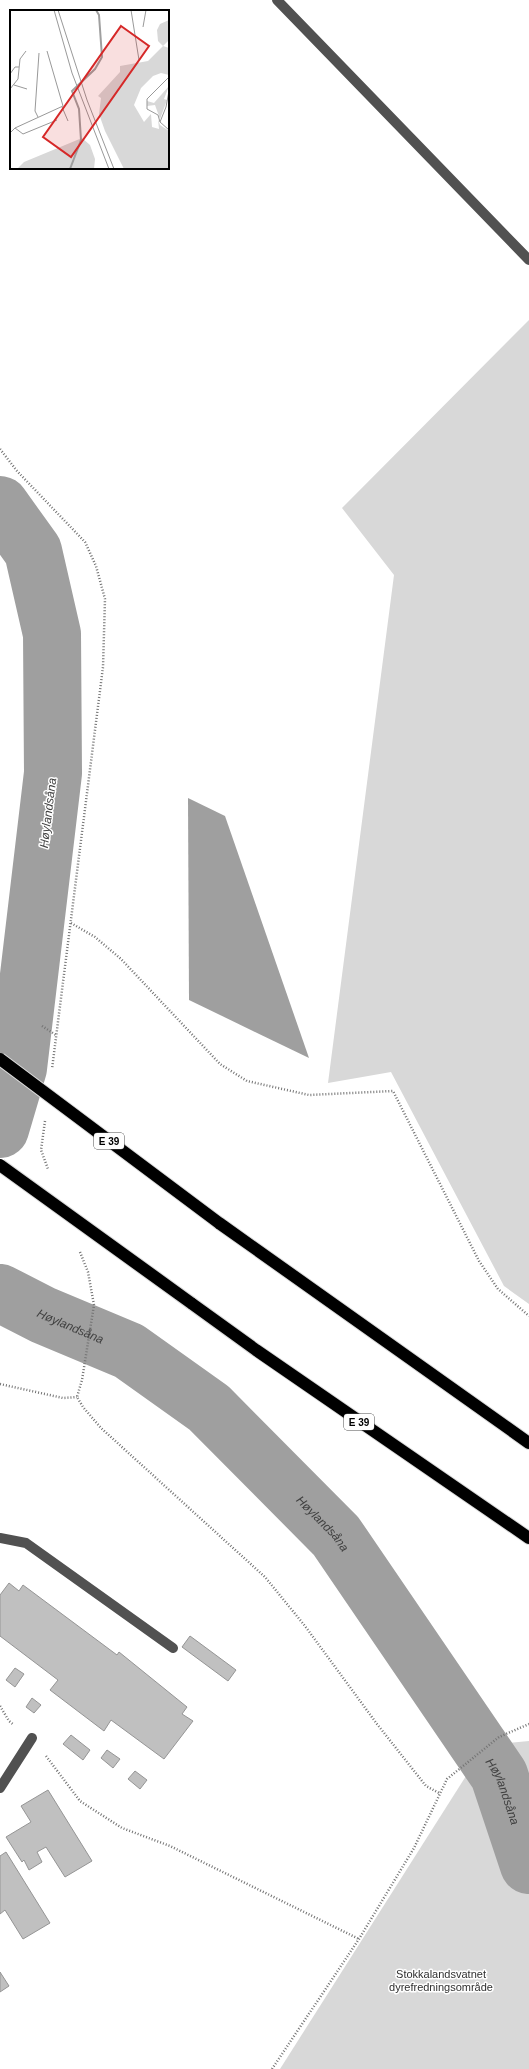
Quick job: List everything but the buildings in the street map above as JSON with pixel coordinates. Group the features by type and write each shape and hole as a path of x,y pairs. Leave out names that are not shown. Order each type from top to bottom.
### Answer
{"highway":[{"name":"E 39","path":"0,1059 219,1223 529,1443"},
{"name":"E 39","path":"0,1165 256,1350 529,1538"}],"street":[{"path":"277,0 529,260"},
{"path":"0,1538 26,1543 173,1648"},
{"path":"0,1788 32,1738"}],"path":[{"path":"0,449 17,470 85,542 96,566 105,599 103,667 51,1074"},
{"path":"71,924 95,937 121,959 220,1064 247,1081 309,1095 393,1091 479,1261 498,1289 529,1316"},
{"path":"42,1026 56,1035"},
{"path":"45,1120 41,1150 49,1173"},
{"path":"77,1246 89,1279 94,1305 93,1318 77,1397 83,1407 101,1428 264,1577 305,1626 416,1774 426,1786 439,1793"},
{"path":"0,1384 63,1398 77,1397"},
{"path":"272,2069 360,1939 414,1848 447,1779 499,1737 529,1724"},
{"path":"32,1738 80,1801 122,1828 170,1846 360,1939"}],"green space":[{"path":"529,320 529,1304 504,1286 391,1072 328,1083 394,575 342,508"},
{"name":"Stokkalandsvatnet dyrefredningsområde","path":"529,1741 529,2069 280,2069 466,1776 507,1743"}],"shaded area":[{"path":"188,798 225,816 309,1058 189,1000"}],"waterway":[{"name":"Høylandsåna","path":"0,505 33,551 52,634 53,773 18,1068 0,1129"},
{"name":"Høylandsåna","path":"0,1293 43,1315 129,1351 209,1408 336,1536 499,1775 529,1865"}]}
